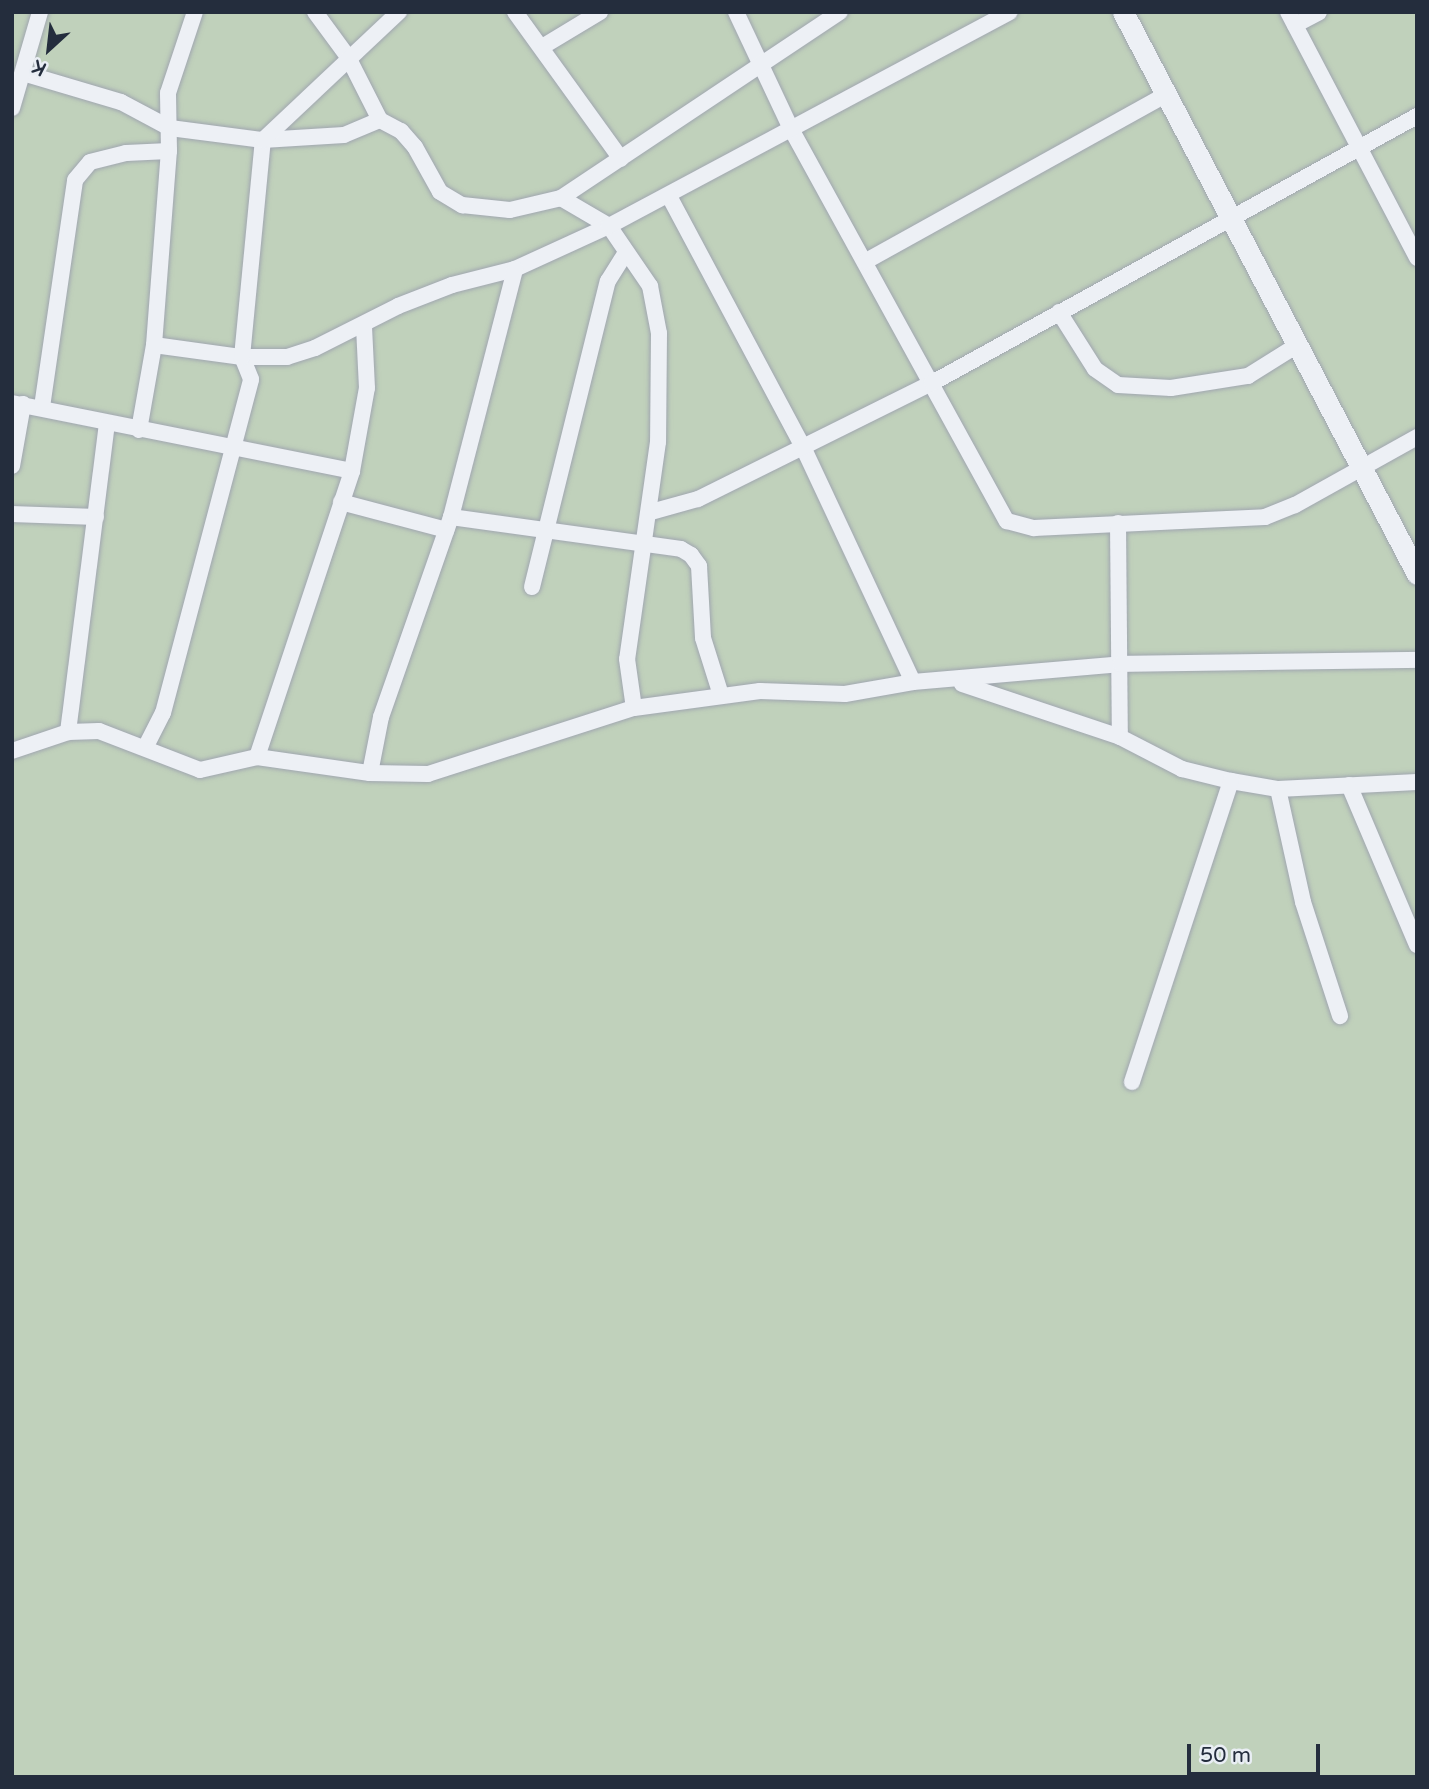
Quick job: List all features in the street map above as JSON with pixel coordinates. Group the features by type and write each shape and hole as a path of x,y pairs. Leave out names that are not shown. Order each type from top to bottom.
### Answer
{"street":[{"path":"12,108 40,12"},
{"path":"139,430 154,345 169,151 168,93 195,12"},
{"path":"315,12 348,57 380,120 401,131 440,192 461,205 510,211 561,198 761,61 840,12"},
{"path":"145,748 163,713 251,379 242,357 262,140 398,12"},
{"path":"515,12 621,159"},
{"path":"542,47 600,12"},
{"path":"736,12 790,127 1007,521 1034,528 1265,517 1361,471 1417,438"},
{"path":"154,345 242,357 286,357 364,327 430,294 515,269 669,196 790,127 1009,12"},
{"path":"1123,12 1417,574"},
{"path":"1319,12 1292,19 1417,258"},
{"path":"23,73 121,102 170,128 262,140 344,135 380,120"},
{"path":"866,261 1167,95"},
{"path":"650,512 698,499 932,383 1417,116"},
{"path":"42,407 75,180 90,162 126,153 169,151"},
{"path":"669,196 803,447 913,682"},
{"path":"561,198 608,226 650,286 659,333 658,442 627,659 634,708"},
{"path":"532,587 608,281 626,252"},
{"path":"370,774 381,717 448,523 515,269"},
{"path":"1059,312 1095,369 1118,385 1171,388 1248,376 1296,346"},
{"path":"257,757 352,471 367,388 364,327"},
{"path":"12,466 18,404 42,407 107,424 352,471"},
{"path":"68,732 107,424"},
{"path":"341,502 448,523 546,532 681,550 699,566 703,638 721,695"},
{"path":"12,513 96,517"},
{"path":"1118,523 1120,737"},
{"path":"12,751 68,732 99,731 200,770 257,757 370,774 428,774 634,708 721,695 760,691 845,694 913,682 956,682 1121,664 1417,660"},
{"path":"956,682 1120,737 1182,769 1231,781 1278,789 1417,782"},
{"path":"1132,1082 1231,781"},
{"path":"1349,785 1411,913 1417,945"},
{"path":"1278,789 1303,902 1340,1016"}],"green space":[{"path":"12,12 1417,12 1417,1777 12,1777"}]}
